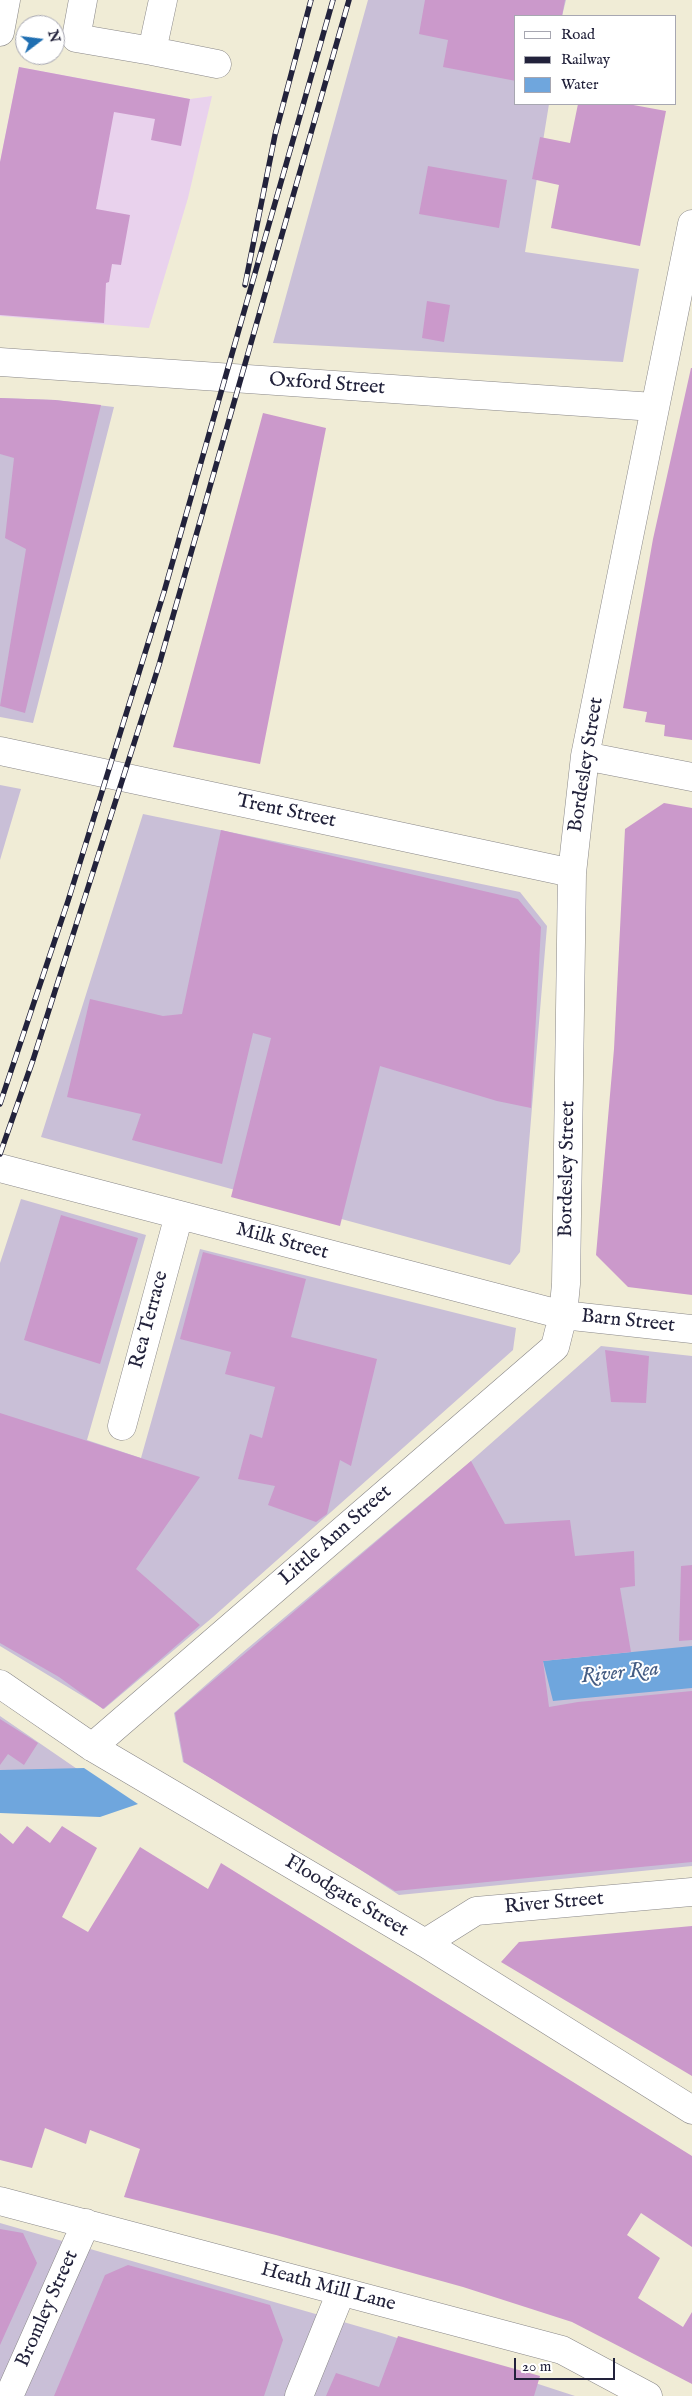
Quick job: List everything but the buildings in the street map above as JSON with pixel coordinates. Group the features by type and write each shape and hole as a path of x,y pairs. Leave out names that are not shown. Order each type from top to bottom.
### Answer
{"street":[{"path":"0,32 6,0"},
{"path":"83,0 76,38 217,64"},
{"path":"152,51 163,0"},
{"name":"Bordesley Street","path":"563,1315 566,1284 572,873 585,756 692,224"},
{"name":"Oxford Street","path":"0,362 654,407"},
{"name":"Trent Street","path":"0,751 572,873"},
{"path":"585,756 692,777"},
{"name":"Milk Street","path":"0,1168 563,1315"},
{"name":"Rea Terrace","path":"122,1426 179,1215"},
{"name":"Barn Street","path":"563,1315 692,1328"},
{"name":"Little Ann Street","path":"92,1747 555,1347 563,1315"},
{"name":"Floodgate Street","path":"0,1684 92,1747 425,1944 692,2110"},
{"name":"River Street","path":"425,1944 476,1911 692,1892"},
{"name":"Heath Mill Lane","path":"0,2200 562,2350 648,2396"},
{"name":"Bromley Street","path":"9,2396 86,2222"},
{"path":"299,2396 341,2292"}],"shaded area":[{"path":"368,0 566,0 562,15 514,15 514,105 549,105 525,252 639,269 623,362 273,343"},
{"path":"19,67 190,99 212,96 188,198 149,328 0,316 0,162"},
{"path":"0,398 55,400 114,407 33,723 0,717"},
{"path":"0,785 21,789 0,860"},
{"path":"143,814 520,892 547,926 520,1252 510,1265 41,1137"},
{"path":"21,1199 146,1235 87,1440 141,1458 200,1249 516,1328 513,1350 213,1617 104,1709 0,1646 0,1263"},
{"path":"601,1346 692,1356 692,1866 399,1895 289,1823 183,1762 174,1713 242,1653 471,1461"},
{"path":"0,1716 83,1773 0,1775"},
{"path":"0,2223 385,2334 575,2396 0,2396"}],"water":[{"name":"River Rea","path":"692,1646 692,1688 553,1701 543,1661"},
{"path":"84,1768 138,1804 100,1817 0,1813 0,1770"}],"railway":[{"path":"245,285 275,135 311,0"},
{"path":"0,1104 68,901 164,592 333,0"},
{"path":"0,1154 33,1060 159,665 349,0"}]}
